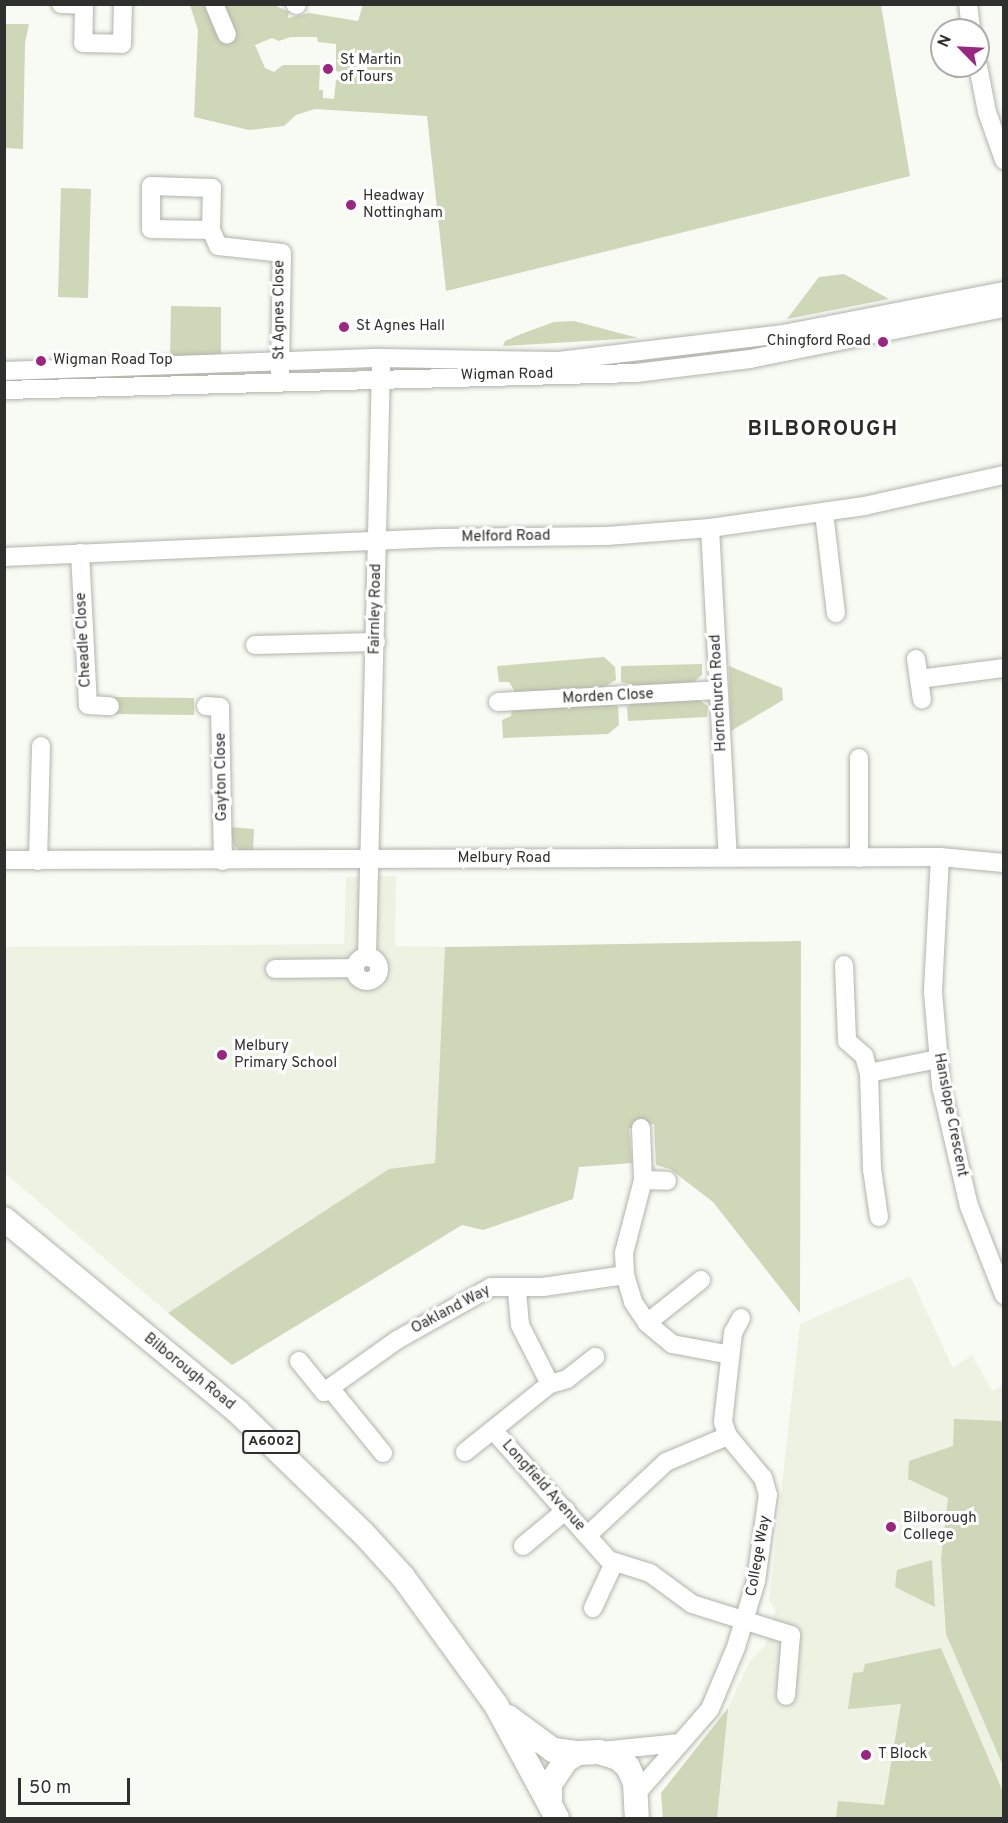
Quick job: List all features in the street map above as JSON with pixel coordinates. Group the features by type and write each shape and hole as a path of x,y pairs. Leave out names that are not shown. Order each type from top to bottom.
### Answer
{"main road":[{"name":"Bilborough Road","path":"4,1219 238,1412 321,1489 403,1577 496,1705 553,1809"},
{"name":"Bilborough Road","path":"496,1705 538,1742 553,1750 589,1752 618,1758 628,1767 635,1783 634,1810"},
{"name":"Bilborough Road","path":"553,1809 556,1771 589,1752"}],"street":[{"path":"61,4 84,5 83,43 122,44 123,4"},
{"path":"214,4 227,34"},
{"path":"980,78 987,112 1004,160"},
{"name":"St Agnes Close","path":"211,230 218,246 227,249 282,253 279,362 281,384"},
{"name":"Wigman Road","path":"4,371 381,358 557,361 783,334 1004,291"},
{"name":"Wigman Road","path":"4,390 281,384 381,377 636,373 750,360 1004,308"},
{"name":"Fairnley Road","path":"274,969 360,962 367,859 376,642 381,358"},
{"name":"Melford Road","path":"4,557 377,540 607,536 710,528 824,513 1004,475"},
{"path":"824,513 836,613"},
{"name":"Hornchurch Road","path":"710,528 728,858"},
{"name":"Cheadle Close","path":"80,553 88,705 110,706"},
{"path":"255,645 376,642"},
{"path":"916,659 922,700"},
{"path":"919,679 1004,668"},
{"name":"Morden Close","path":"498,702 718,690"},
{"name":"Gayton Close","path":"206,706 220,707 223,861"},
{"path":"38,861 41,746"},
{"path":"859,758 859,858"},
{"name":"Melbury Road","path":"4,860 940,857 1004,863"},
{"name":"Hanslope Crescent","path":"940,857 933,992 938,1059 969,1206 1004,1295"},
{"path":"844,965 847,1041 867,1064 873,1170 879,1217"},
{"path":"867,1064 938,1059"},
{"path":"641,1128 643,1180 627,1234 625,1275 633,1302 647,1323 672,1344 730,1355"},
{"path":"643,1180 667,1181"},
{"name":"Oakland Way","path":"330,1388 398,1340 491,1287 517,1288 625,1275"},
{"path":"647,1323 701,1280"},
{"path":"517,1288 523,1333 550,1384"},
{"path":"588,1535 666,1462 728,1436 723,1412 733,1333 741,1318"},
{"name":"Longfield Avenue","path":"595,1358 567,1379 550,1384 493,1431 614,1563"},
{"path":"299,1361 324,1392 330,1388 383,1454"},
{"path":"465,1452 493,1431"},
{"name":"College Way","path":"634,1810 678,1743 710,1709 745,1621 756,1581 768,1495 758,1471 728,1436"},
{"path":"523,1546 566,1510"},
{"path":"593,1608 614,1563 650,1573 692,1604 791,1635 786,1696"},
{"path":"589,1752 678,1743"}],"shaded area":[{"name":"Melbury Primary School","path":"396,876 395,946 445,947 435,1163 389,1169 168,1313 5,1173 4,947 344,944 346,877"},
{"name":"Bilborough College","path":"910,1276 953,1368 972,1355 992,1391 1003,1385 1003,1818 663,1818 661,1793 728,1708 750,1661 765,1646 776,1610 769,1601 800,1324"}],"green space":[{"path":"363,4 881,5 910,176 446,291 427,116 315,109 296,115 284,126 249,130 194,117 198,30 190,5 274,5 289,12 288,18 309,13 358,21","holes":["291,37 317,37 318,42 336,44 336,71 340,72 340,79 336,80 334,99 323,98 323,90 319,90 320,65 283,65 274,72 265,68 255,45 272,38 279,41"]},
{"path":"5,24 29,24 25,43 23,149 5,148"},
{"path":"61,188 91,189 88,298 58,297"},
{"path":"844,274 889,299 787,319 819,277"},
{"path":"171,306 221,307 221,357 170,359"},
{"path":"574,321 638,338 503,346 505,341 554,322"},
{"path":"604,657 615,667 616,680 601,689 516,693 509,682 499,682 497,666"},
{"path":"702,664 702,675 694,682 638,686 621,682 621,666"},
{"path":"729,666 782,688 783,700 731,731"},
{"path":"114,697 194,698 194,715 114,714"},
{"path":"697,699 708,706 707,717 628,721 627,707 636,701"},
{"path":"603,704 618,706 619,725 608,734 503,738 502,720 511,716 512,709"},
{"path":"229,827 254,829 253,852 242,852 234,846"},
{"path":"801,941 800,1313 713,1202 670,1169 656,1165 654,1124 629,1128 632,1163 579,1167 573,1199 483,1230 462,1225 232,1365 168,1313 389,1169 435,1163 445,947"},
{"path":"954,1419 1003,1421 1003,1766 946,1634 941,1559 948,1498 908,1479 909,1461 953,1446"},
{"path":"932,1560 935,1607 895,1587 897,1570"},
{"path":"941,1648 1003,1792 1003,1818 836,1818 838,1801 884,1805 901,1704 848,1709 853,1673 863,1672 865,1664"},
{"path":"728,1708 717,1818 663,1818 661,1793"}],"place":[{"name":"St Martin of Tours","path":"328,69"},
{"name":"Headway Nottingham","path":"351,205"},
{"name":"St Agnes Hall","path":"344,327"},
{"name":"Chingford Road","path":"883,342"},
{"name":"Wigman Road Top","path":"41,361"},
{"name":"Melbury Primary School","path":"222,1055"},
{"name":"Bilborough College","path":"891,1527"},
{"name":"T Block","path":"866,1755"}],"district":[{"name":"BILBOROUGH","path":"823,430"}]}
